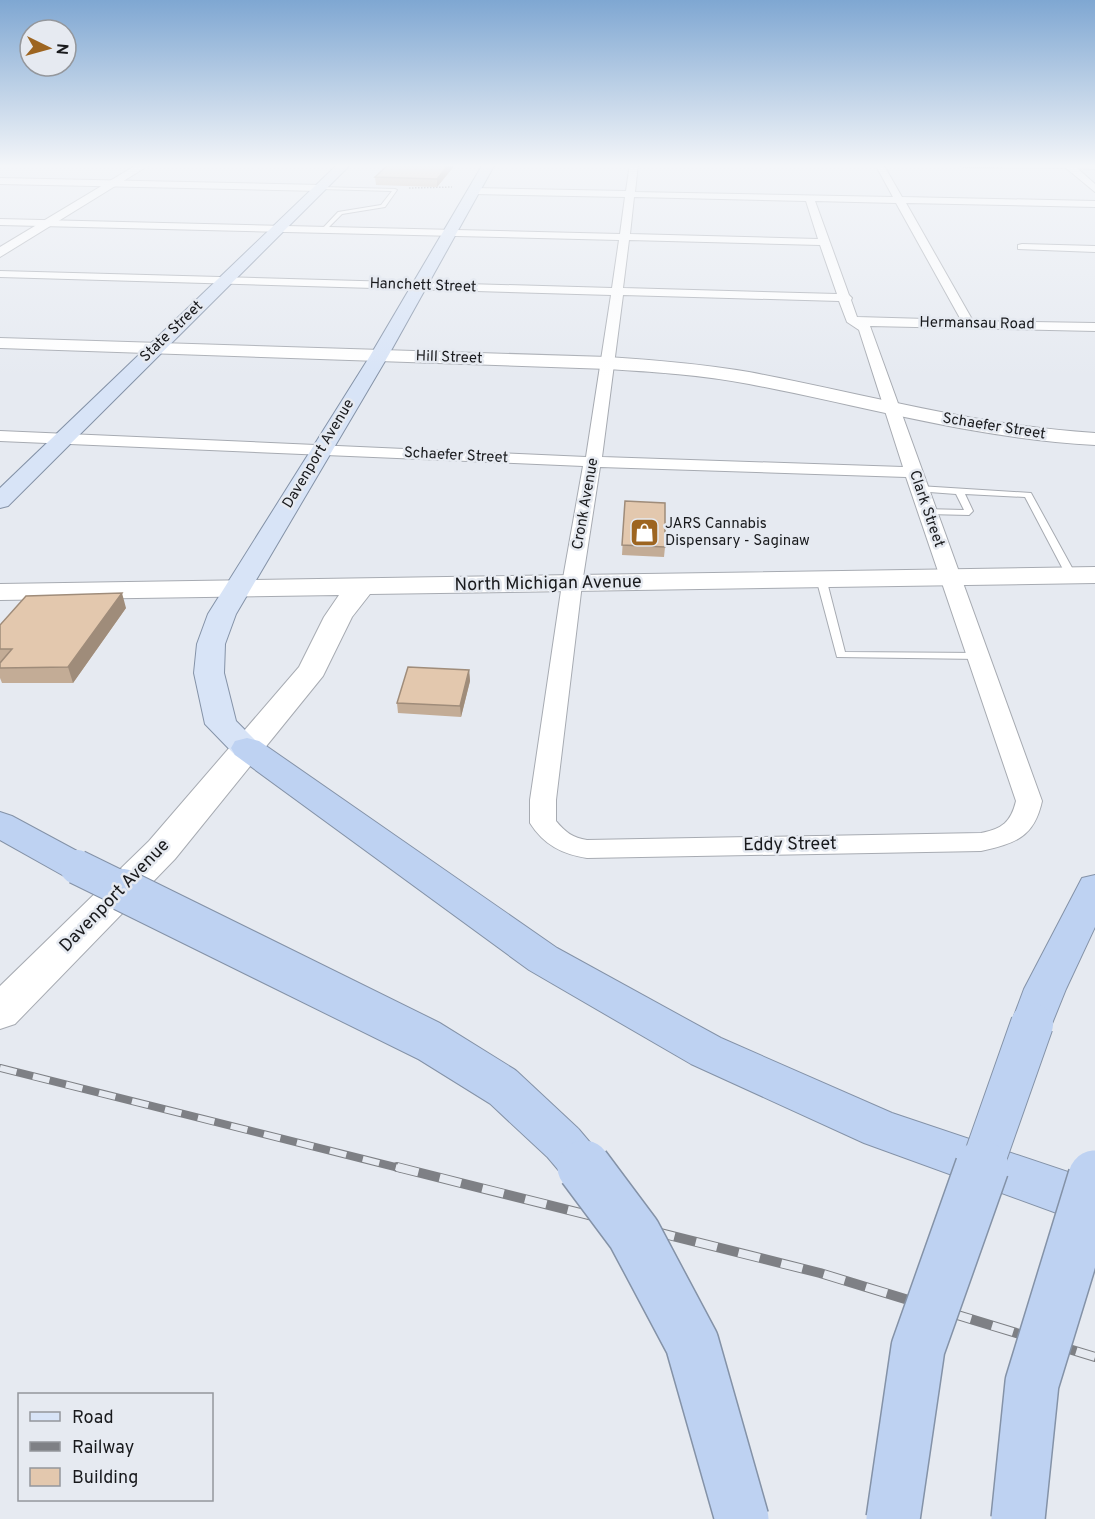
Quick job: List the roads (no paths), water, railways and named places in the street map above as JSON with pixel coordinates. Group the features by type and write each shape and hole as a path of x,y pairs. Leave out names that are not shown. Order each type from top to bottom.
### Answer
{"highway":[{"path":"247,748 543,959 706,1051 880,1129 1095,1204"},
{"path":"0,824 77,867 429,1041 503,1087 563,1143 601,1187 634,1234 692,1343 742,1519"},
{"path":"893,1519 918,1348 1045,989 1095,888"},
{"path":"1018,1519 1032,1383 1095,1177"}],"main road":[{"name":"State Street","path":"4,494 274,235"},
{"name":"Davenport Avenue","path":"247,748 221,723 209,673 211,644 222,614 379,356 449,235"},
{"name":"Hill Street","path":"0,343 608,363 707,370 894,408"},
{"name":"Schaefer Street","path":"894,408 997,429 1095,439"},
{"name":"North Michigan Avenue","path":"0,592 1083,575"},
{"name":"Davenport Avenue","path":"0,1012 162,850 312,670 342,610 362,587"}],"street":[{"path":"0,253 30,235"},
{"path":"532,235 825,242"},
{"name":"Clark Street","path":"823,235 852,320 866,328 916,481 1029,801 1027,813 1021,825"},
{"path":"920,235 969,324"},
{"name":"Cronk Avenue","path":"556,839 543,824 543,800 572,584 592,462 596,451 624,237"},
{"path":"1022,247 1095,249"},
{"name":"Hanchett Street","path":"0,274 846,298"},
{"name":"Hermansau Road","path":"859,322 1095,327"},
{"name":"Schaefer Street","path":"0,436 592,462 916,481"},
{"name":"Eddy Street","path":"556,839 568,846 587,849 981,842 1006,837 1021,825"}],"lane":[{"path":"916,481 959,490 1028,495 1083,575"},
{"path":"927,511 966,513 969,511 959,490"},
{"path":"821,578 841,655 979,656"}],"railway":[{"path":"0,1068 403,1169"},
{"path":"397,1167 820,1273 1095,1357"}],"place":[{"name":"JARS Cannabis Dispensary - Saginaw","path":"644,533"}]}
